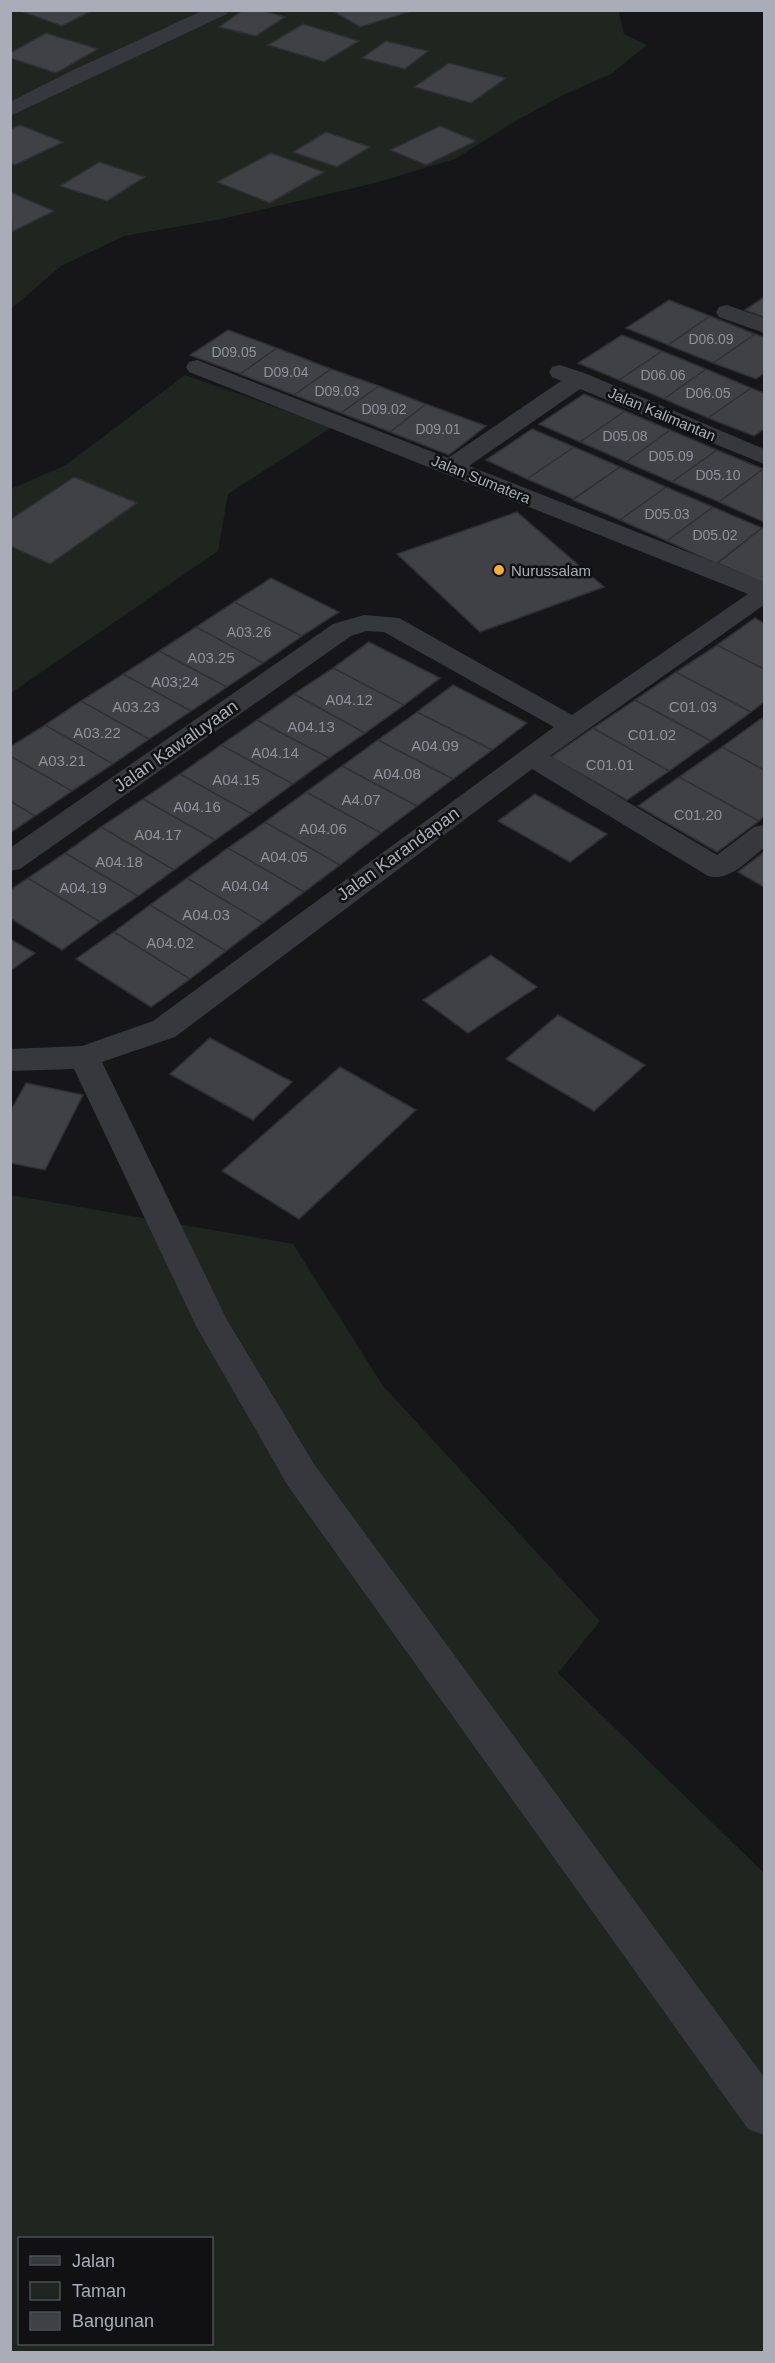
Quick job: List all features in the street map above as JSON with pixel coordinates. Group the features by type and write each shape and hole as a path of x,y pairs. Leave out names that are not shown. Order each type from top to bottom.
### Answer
{"street":[{"path":"10,110 78,75 220,10"},
{"path":"728,312 765,326"},
{"name":"Jalan Sumatera","path":"197,367 765,592"},
{"name":"Jalan Kalimantan","path":"451,467 569,376 765,457"},
{"name":"Jalan Karandapan","path":"10,1060 84,1057 164,1029 531,756 765,592"},
{"name":"Jalan Kawaluyaan","path":"10,862 342,630 364,623 390,624 573,727"},
{"path":"531,756 718,869 765,834"},
{"path":"84,1057 213,1326 301,1475 765,2113"}],"green space":[{"path":"11,11 620,11 624,34 647,45 611,74 563,95 512,123 455,159 375,183 222,219 124,236 61,266 11,309"},
{"path":"185,375 332,427 228,494 218,551 11,693 11,489 66,465"},
{"path":"10,1195 293,1244 383,1386 600,1621 558,1673 764,1873 764,2352 11,2352"}],"building":[{"path":"26,10 93,10 62,26 23,12"},
{"path":"243,10 261,10 285,17 256,36 219,27"},
{"path":"331,10 415,10 360,27"},
{"path":"303,24 359,41 324,62 268,45"},
{"path":"46,33 98,49 56,73 10,58 10,53"},
{"path":"386,41 428,51 405,69 362,58"},
{"path":"449,63 506,78 471,103 414,87"},
{"path":"20,125 63,142 15,165 10,163 10,129"},
{"path":"440,126 476,141 426,165 390,150"},
{"path":"326,132 370,147 337,167 293,152"},
{"path":"271,153 324,172 270,203 217,182"},
{"path":"99,162 145,177 107,201 60,186"},
{"path":"10,192 54,211 12,232"},
{"path":"764,297 764,317 745,310"},
{"path":"669,300 710,316 668,345 626,328"},
{"path":"710,316 755,334 713,363 668,345"},
{"path":"228,330 277,348 240,374 190,355"},
{"path":"755,334 764,337 764,373 756,379 713,363"},
{"path":"622,335 662,351 619,380 578,363"},
{"path":"277,348 331,369 294,395 240,374"},
{"path":"662,351 706,369 664,399 619,380"},
{"path":"331,369 379,386 341,413 294,395"},
{"path":"706,369 751,388 708,418 664,399"},
{"path":"379,386 426,404 390,432 341,413"},
{"path":"751,388 764,393 764,429 754,436 708,418"},
{"path":"584,394 625,411 580,442 539,424"},
{"path":"426,404 486,426 449,455 390,432"},
{"path":"625,411 670,430 626,462 580,442"},
{"path":"532,429 574,447 527,479 486,460"},
{"path":"670,430 717,450 672,482 626,462"},
{"path":"574,447 620,467 573,499 527,479"},
{"path":"717,450 763,469 719,502 672,482"},
{"path":"620,467 666,487 620,520 573,500"},
{"path":"763,469 764,522 719,502"},
{"path":"74,477 137,503 50,564 10,546 10,520"},
{"path":"666,487 713,507 667,541 620,520"},
{"path":"713,507 762,528 717,564 667,541"},
{"name":"Nurussalam","path":"517,512 604,587 480,632 397,554"},
{"path":"762,528 764,529 764,583 717,563"},
{"path":"271,578 339,612 302,636 234,602"},
{"path":"234,602 302,636 263,663 196,627"},
{"path":"755,618 764,623 764,669 717,645"},
{"path":"196,627 263,663 227,687 159,651"},
{"path":"369,642 440,678 404,705 333,668"},
{"path":"717,645 764,669 764,702 751,712 676,672"},
{"path":"159,651 227,687 191,711 123,674"},
{"path":"333,668 404,705 365,733 294,694"},
{"path":"676,672 751,712 711,741 635,700"},
{"path":"123,674 191,711 149,739 81,701"},
{"path":"453,685 527,723 492,750 417,712"},
{"path":"294,694 365,733 329,758 257,720"},
{"path":"635,700 711,741 669,771 593,728"},
{"path":"81,701 149,739 113,764 45,725"},
{"path":"417,712 492,750 453,779 378,740"},
{"path":"762,718 764,720 764,770 722,747"},
{"path":"257,720 329,758 293,784 221,745"},
{"path":"45,725 113,764 72,791 10,756 10,747"},
{"path":"593,728 669,771 627,800 551,757"},
{"path":"378,740 453,779 417,806 342,766"},
{"path":"221,745 293,784 252,814 180,774"},
{"path":"722,747 764,770 764,816 759,821 679,777"},
{"path":"10,756 72,791 35,816 10,801"},
{"path":"342,766 417,806 381,833 306,792"},
{"path":"180,774 252,814 215,840 143,799"},
{"path":"679,777 759,821 717,852 638,806"},
{"path":"306,792 381,833 340,865 265,822"},
{"path":"535,794 607,834 570,862 498,821"},
{"path":"143,799 215,840 174,870 101,827"},
{"path":"10,801 35,816 10,833"},
{"path":"265,822 340,865 304,892 228,848"},
{"path":"101,827 174,870 138,896 65,853"},
{"path":"228,848 304,892 263,923 187,878"},
{"path":"764,852 764,887 738,872"},
{"path":"65,853 138,896 100,922 28,878"},
{"path":"28,878 100,922 62,950 10,918 10,890"},
{"path":"187,878 263,923 226,951 150,905"},
{"path":"150,905 226,951 190,979 114,932"},
{"path":"114,932 190,979 151,1007 76,959"},
{"path":"10,939 35,953 10,971"},
{"path":"491,955 537,987 468,1033 423,1000"},
{"path":"558,1015 645,1065 594,1111 506,1059"},
{"path":"210,1038 292,1082 253,1120 170,1074"},
{"path":"340,1067 416,1110 299,1219 222,1171"},
{"path":"26,1083 83,1095 45,1170 10,1163 10,1112"}],"place":[{"name":"Nurussalam","path":"499,570"}]}
